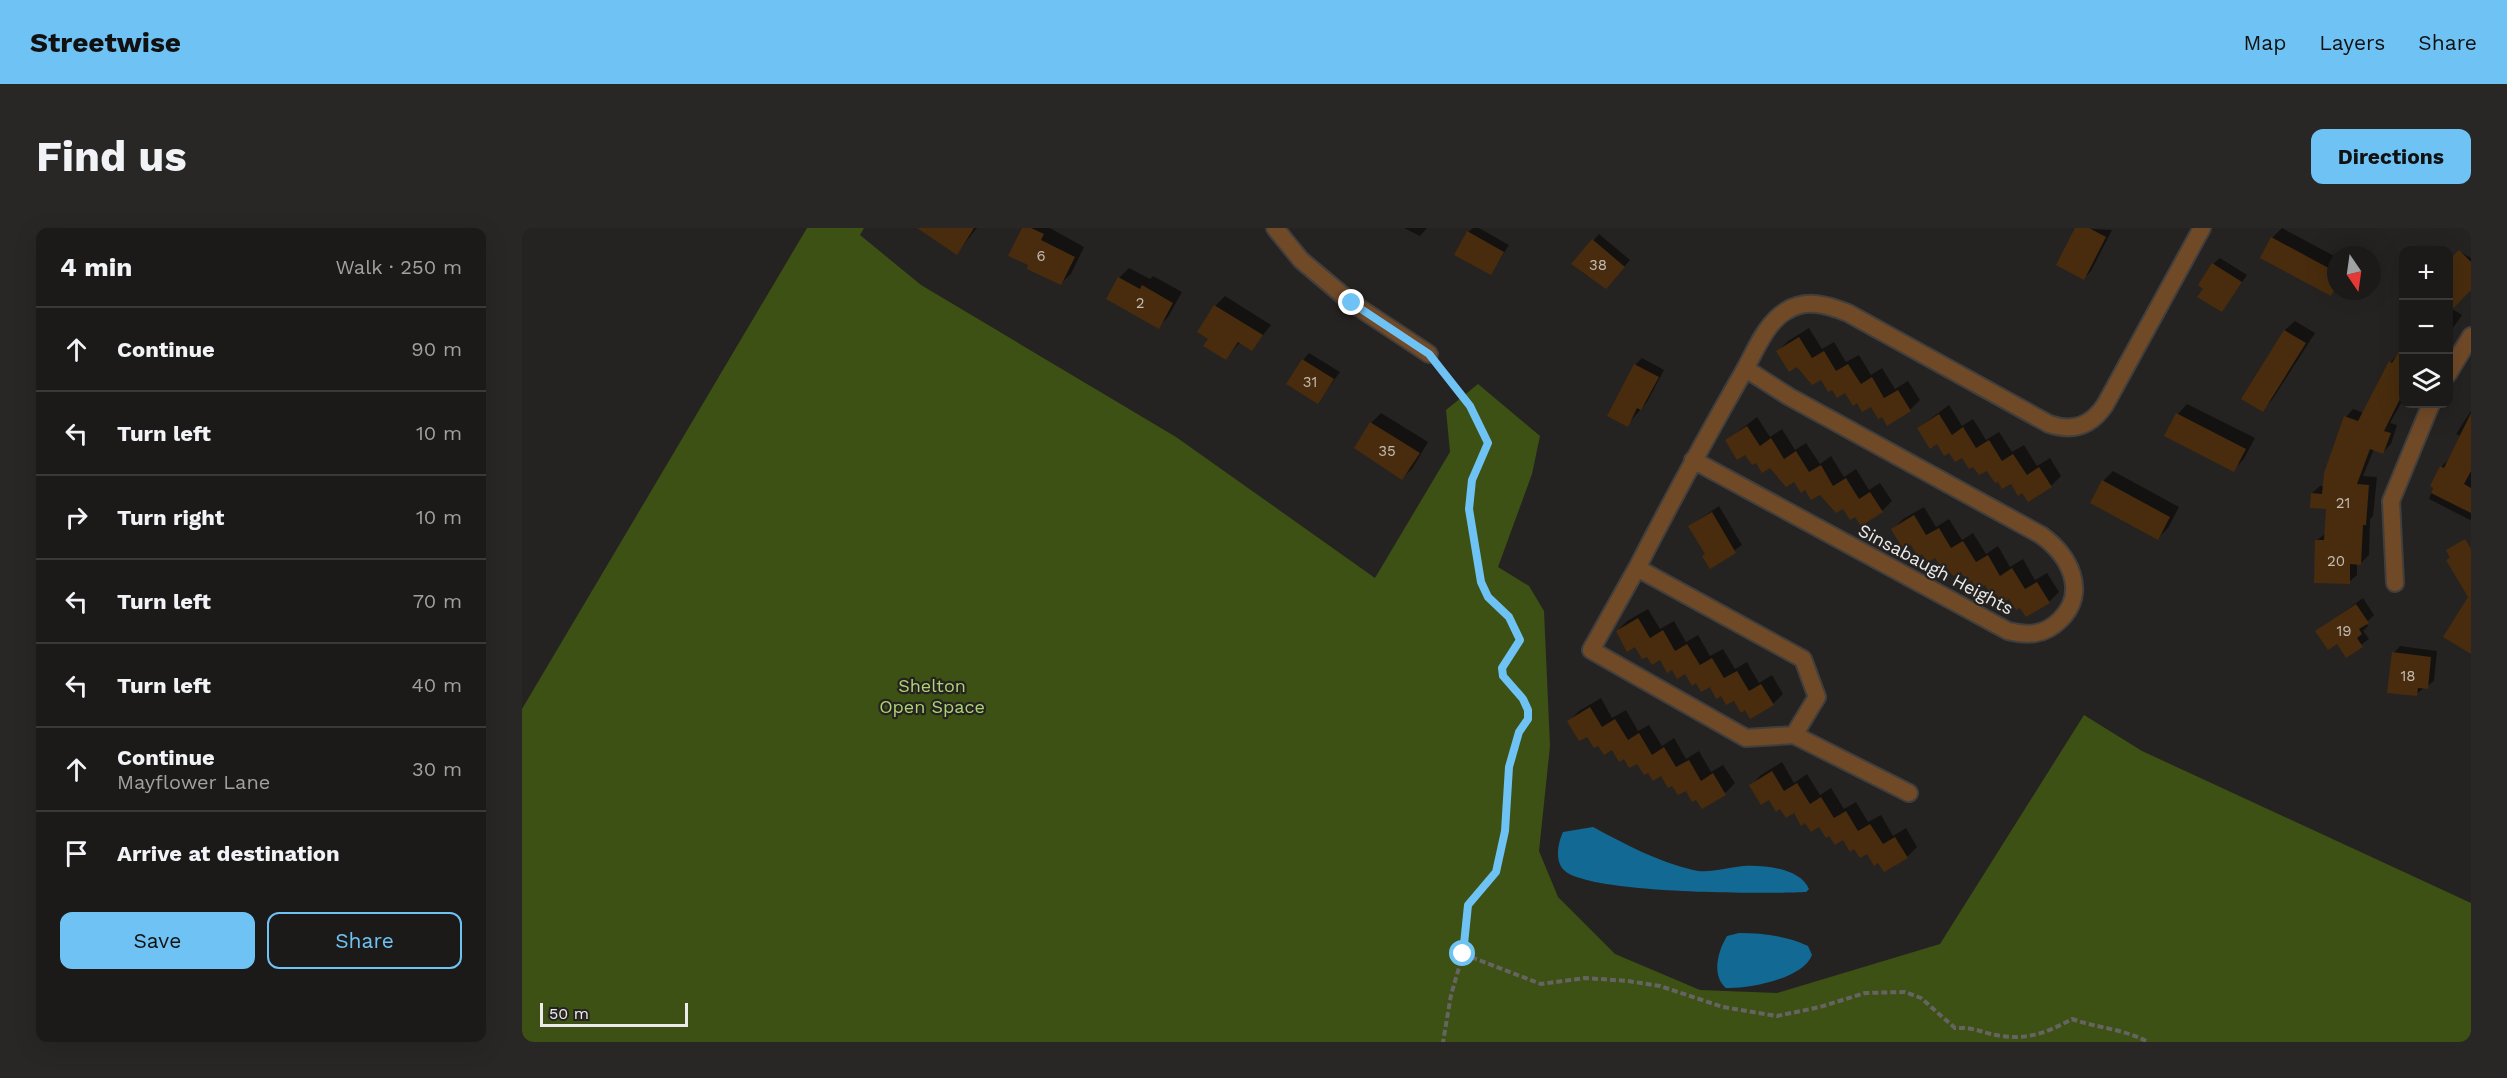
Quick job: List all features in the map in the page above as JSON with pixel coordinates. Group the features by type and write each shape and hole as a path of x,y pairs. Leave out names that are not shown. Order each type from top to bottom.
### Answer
{"street":[{"path":"1275,228 1301,260 1352,303 1429,354"},
{"path":"1909,793 1794,735 1746,738 1591,651 1693,460 1779,316 1799,305 1823,304 1848,313 2049,424 2060,428 2078,428 2094,419 2105,405 2202,228"},
{"path":"2453,366 2471,336"},
{"name":"Sinsabaugh Heights","path":"1693,460 2008,631 2026,635 2042,632 2057,623 2071,607 2075,596 2073,574 2061,553 2046,538 1788,396 1746,369"},
{"path":"2395,583 2391,501 2429,408"},
{"path":"1637,568 1803,659 1817,697 1794,735"}],"path":[{"path":"1429,354 1470,406 1488,443 1472,480 1469,509 1481,582 1488,597 1509,617 1520,640 1502,668 1503,676 1523,699 1528,710 1528,719 1519,732 1509,767 1505,831 1496,872 1483,891 1468,905 1463,954 1451,995 1443,1042"},
{"path":"1463,954 1541,984 1585,978 1628,981 1660,986 1723,1007 1777,1016 1820,1007 1865,993 1905,992 1921,998 1955,1028 1974,1027 2000,1036 2033,1037 2072,1019 2094,1027 2135,1034 2148,1042"}],"green space":[{"name":"Shelton Open Space","path":"807,228 864,228 860,235 921,285 1176,437 1375,578 1450,452 1446,410 1478,384 1540,436 1532,474 1498,567 1529,586 1544,611 1550,746 1539,851 1558,897 1615,954 1700,990 1777,993 1940,944 2084,715 2142,751 2471,903 2471,1042 522,1042 522,709"}],"water":[{"path":"1593,827 1642,852 1680,867 1705,871 1744,866 1771,867 1798,876 1809,889 1806,892 1785,893 1680,891 1581,879 1565,871 1559,863 1560,841 1563,832"},
{"path":"1739,933 1783,937 1808,946 1812,955 1807,963 1798,970 1774,981 1747,987 1726,988 1721,983 1717,963 1727,936"}],"building":[{"path":"917,228 974,228 957,255"},
{"path":"1022,228 1031,228 1044,234 1041,240 1075,257 1061,285 1027,269 1028,265 1008,256"},
{"path":"2075,228 2089,228 2106,237 2084,280 2056,265"},
{"path":"1467,231 1504,252 1491,275 1454,255"},
{"path":"2271,237 2327,267 2327,294 2260,258"},
{"path":"1592,239 1625,267 1606,289 1571,264"},
{"path":"2459,250 2471,262 2471,290 2453,309 2453,300 2453,256"},
{"path":"2212,263 2242,282 2222,312 2197,297 2203,289 2198,285"},
{"path":"1118,277 1140,289 1142,285 1173,303 1159,329 1106,299"},
{"path":"1214,305 1263,335 1252,351 1238,342 1226,360 1203,346 1208,339 1197,332"},
{"path":"2284,330 2306,343 2263,412 2241,399"},
{"path":"1799,337 1812,358 1824,351 1836,371 1848,364 1861,384 1872,377 1884,398 1898,390 1911,411 1887,426 1882,417 1878,419 1871,407 1862,412 1857,403 1853,406 1845,393 1837,398 1832,390 1828,392 1821,380 1812,385 1797,367 1789,372 1776,351"},
{"path":"2399,352 2399,401 2384,431 2391,433 2383,454 2370,449 2357,484 2369,485 2366,525 2363,525 2361,565 2350,564 2350,584 2314,583 2315,540 2324,540 2326,509 2310,508 2311,493 2322,494 2324,473 2344,416 2358,421 2389,361 2392,363"},
{"path":"1302,359 1334,379 1318,404 1286,384"},
{"path":"1634,364 1659,377 1641,410 1637,408 1628,427 1607,416"},
{"path":"2176,413 2246,449 2234,472 2164,436"},
{"path":"2471,413 2471,471 2464,484 2471,488 2471,513 2431,493 2433,488 2430,486 2440,466 2444,468"},
{"path":"1939,414 1952,435 1963,427 1976,448 1989,440 2002,461 2013,454 2027,475 2039,467 2052,487 2028,502 2022,493 2018,496 2011,484 2002,489 1987,471 1979,475 1973,467 1969,469 1962,458 1955,462 1949,453 1944,456 1937,444 1930,449 1917,428"},
{"path":"1370,422 1420,453 1402,480 1354,448"},
{"path":"1747,426 1760,446 1771,438 1784,459 1796,451 1809,472 1821,465 1833,486 1846,478 1859,499 1870,492 1883,512 1861,526 1855,517 1850,520 1843,509 1836,513 1820,495 1811,500 1805,490 1801,493 1794,482 1786,487 1770,468 1762,473 1756,463 1752,465 1745,455 1737,460 1725,440"},
{"path":"2102,480 2170,517 2158,540 2090,503"},
{"path":"1712,512 1736,553 1710,569 1702,556 1705,554 1688,526"},
{"path":"1914,515 1926,535 1939,528 1951,548 1963,541 1976,562 1988,555 2000,576 2012,568 2025,589 2037,582 2050,603 2026,617 2020,608 2016,610 2009,599 2002,603 1996,594 1992,596 1985,585 1977,589 1971,580 1967,583 1961,572 1953,576 1947,568 1943,570 1935,558 1927,563 1922,554 1918,557 1911,545 1903,549 1891,529"},
{"path":"2465,539 2471,549 2471,654 2443,637 2468,597 2446,560 2450,558 2446,550"},
{"path":"2356,604 2369,623 2359,629 2362,634 2357,638 2363,647 2346,658 2337,644 2328,650 2315,631"},
{"path":"1638,618 1650,638 1663,630 1675,651 1687,644 1700,665 1712,658 1724,678 1737,671 1749,691 1761,684 1774,705 1750,719 1745,710 1741,713 1734,701 1726,705 1721,696 1716,699 1710,687 1701,692 1696,683 1692,686 1685,674 1677,679 1672,670 1667,673 1660,660 1652,665 1647,657 1642,659 1635,647 1627,652 1616,631"},
{"path":"2392,652 2431,657 2428,689 2418,688 2417,696 2387,693"},
{"path":"1590,707 1602,727 1615,719 1628,740 1639,733 1652,755 1664,747 1676,767 1689,760 1701,781 1713,773 1726,795 1702,809 1696,800 1692,802 1686,791 1678,795 1672,786 1668,788 1661,776 1653,781 1648,773 1644,775 1637,764 1629,768 1624,759 1619,762 1612,750 1604,755 1598,746 1594,748 1587,737 1579,741 1567,721"},
{"path":"1772,771 1784,791 1797,783 1810,804 1821,797 1834,818 1846,811 1858,831 1870,824 1883,844 1895,837 1908,858 1884,872 1878,863 1874,866 1867,854 1860,858 1854,849 1850,852 1843,840 1835,845 1829,836 1826,838 1819,827 1811,832 1805,823 1801,826 1794,813 1786,818 1780,809 1776,812 1769,800 1761,805 1749,785"}],"route":[{"path":"1352,303 1429,354 1470,406 1488,443 1472,480 1469,509 1472,530 1479,557 1481,582 1488,597 1509,617 1518,632 1520,640 1518,646 1502,668 1503,676 1523,699 1528,710 1528,719 1519,732 1512,751 1506,780 1505,831 1496,872 1483,891 1468,905 1463,954"}]}
